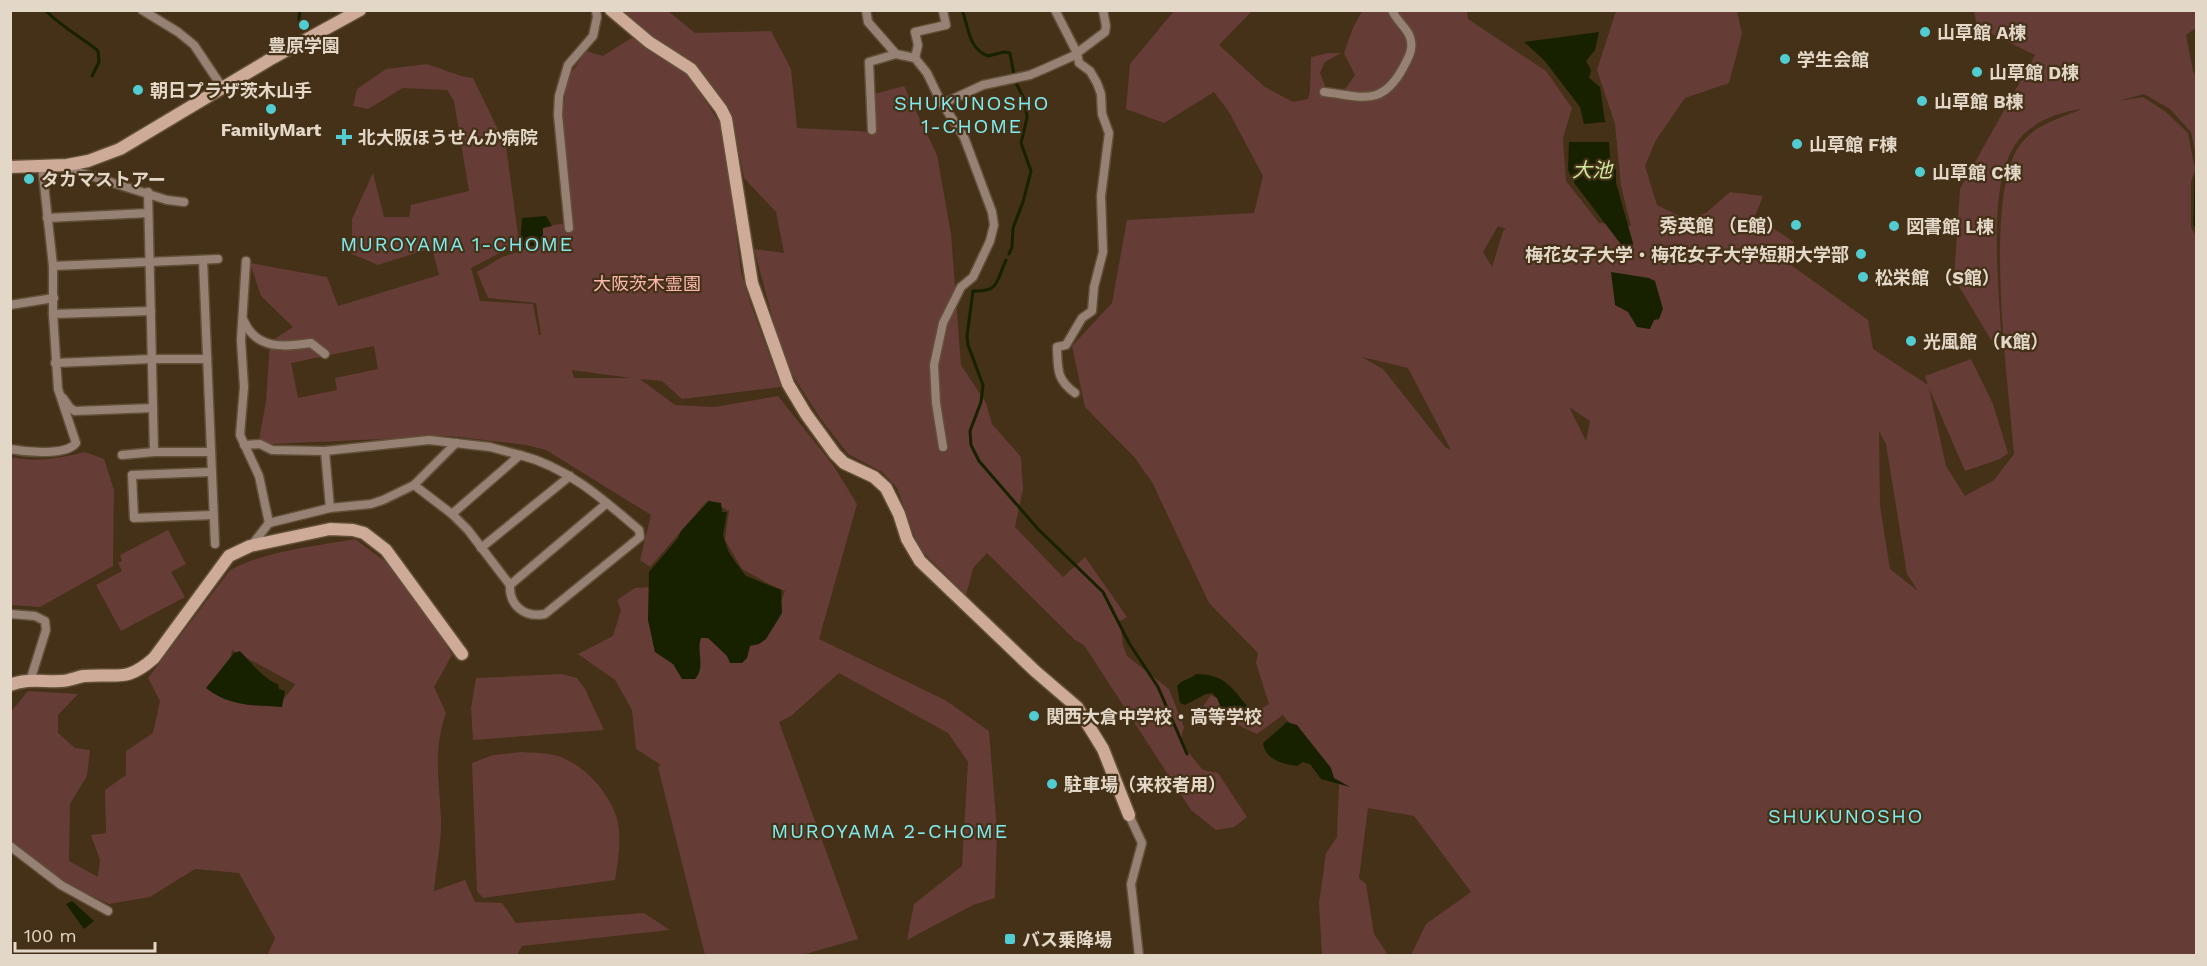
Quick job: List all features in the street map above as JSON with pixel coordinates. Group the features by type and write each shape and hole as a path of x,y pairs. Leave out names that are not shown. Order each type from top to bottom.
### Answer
{"street":[{"path":"142,10 178,32 194,45 222,87"},
{"path":"10,167 67,165 88,161 120,149 222,87 360,10"},
{"path":"569,228 558,115 559,96 568,65 593,36 596,10"},
{"path":"611,10 649,42 692,69 726,119 752,283 788,384 806,414 844,463 874,477 886,488 907,540 920,561 1035,671 1077,707 1102,749 1142,843 1131,884 1139,956"},
{"path":"866,10 868,22 896,54"},
{"path":"1055,10 1077,53 1079,63 1090,71 1100,90 1102,114 1109,133 1101,196 1103,252 1094,287 1094,304 1092,311 1082,318 1066,345 1057,347 1058,373 1061,381 1075,393"},
{"path":"944,103 994,82 1034,73 1077,53 1105,32 1103,10"},
{"path":"1324,92 1361,99 1376,96 1385,91 1401,71 1411,49 1412,39 1392,10"},
{"path":"915,58 918,45 915,32 946,25 943,11"},
{"path":"872,130 869,62 896,54 915,58 927,73 940,100 964,137 992,212 994,225 990,241 974,277 961,287 943,323 934,365 936,403 943,447"},
{"path":"67,165 69,169 148,192 167,200 184,202"},
{"path":"10,449 52,451 75,445 75,437 66,417 58,389 53,314 53,266 42,166"},
{"path":"148,192 154,452"},
{"path":"48,218 148,213"},
{"path":"203,260 214,544"},
{"path":"53,266 218,260"},
{"path":"246,261 241,340 244,387 240,435 259,476 269,523"},
{"path":"10,305 54,298"},
{"path":"53,314 151,311"},
{"path":"243,319 248,329 259,340 280,346 311,343 325,354"},
{"path":"55,363 152,358 207,358"},
{"path":"58,389 67,405 75,411 153,408"},
{"path":"244,445 260,444 272,450 325,451 429,440 490,447 536,459 570,476 608,503 639,530 640,537 545,614 534,615 519,609 513,601 510,585 452,514 414,485"},
{"path":"250,546 269,523 330,508 371,504 414,485 456,443"},
{"path":"325,451 330,508"},
{"path":"122,455 154,452 211,452"},
{"path":"452,514 520,455"},
{"path":"212,472 132,475 134,518 213,515"},
{"path":"481,548 570,476"},
{"path":"510,585 608,503"},
{"path":"10,685 19,681 63,681 83,676 128,676 143,668 154,658 223,562 237,551 250,546 330,529 364,533 386,550 462,654"},
{"path":"10,614 35,616 45,621 46,630 30,681"},
{"path":"10,846 61,885 108,911"}],"green space":[{"path":"619,11 668,11 695,33 771,31 791,69 797,128 874,132 874,94 904,86 937,155 951,234 961,365 986,403 992,424 1021,457 1023,489 1015,527 1063,577 1085,557 1127,617 1120,621 1127,656 1169,689 1184,727 1180,742 1203,770 1218,773 1247,817 1234,827 1216,830 1191,810 1084,645 1075,640 987,553 973,568 966,595 921,550 897,488 882,472 848,454 820,418 795,379 781,349 754,249 784,253 776,212 744,178 733,122 694,65 634,27"},
{"path":"1174,11 1252,11 1219,45 1265,87 1293,102 1308,99 1311,57 1341,53 1325,62 1320,73 1326,88 1345,89 1355,75 1344,53 1362,11 1467,11 1468,19 1546,71 1572,108 1563,138 1566,181 1599,223 1631,226 1621,186 1615,124 1597,70 1616,11 1737,11 1742,34 1729,83 1685,98 1656,140 1645,166 1657,205 1686,219 1706,213 1730,192 1763,196 1755,216 1794,242 1791,265 1868,320 1873,349 1928,385 1925,376 1971,359 1993,404 2008,453 2000,459 1965,471 1929,388 1946,466 1965,496 1994,480 2014,454 2004,341 2000,248 2002,206 2009,170 2020,145 2033,132 2082,109 2054,116 2036,125 2021,137 2006,163 2001,185 1997,236 2001,333 1991,340 1954,278 1960,189 2035,55 1977,27 1974,11 2196,11 2196,28 2186,35 2196,77 2196,156 2191,132 2170,109 2144,94 2118,101 2143,97 2166,112 2188,133 2195,170 2191,181 2191,227 2196,237 2196,955 1411,955 1426,924 1471,892 1414,816 1368,808 1359,878 1366,884 1374,934 1388,955 1322,955 1319,903 1326,853 1337,837 1339,784 1283,715 1257,734 1202,708 1211,695 1249,716 1269,704 1256,663 1258,653 1209,603 1152,482 1135,458 1085,407 1072,346 1112,303 1127,220 1254,213 1263,176 1229,112 1214,92 1164,123 1126,109 1130,64","holes":["1498,226 1506,229 1503,231 1492,267 1483,252","1362,357 1408,368 1451,450 1445,447 1383,369","1569,407 1590,421 1586,441","1879,431 1886,444 1907,574 1918,591 1890,569 1880,506"]},
{"name":"大阪茨木霊園","path":"633,37 688,74 721,125 725,140 741,272 781,387 682,399 662,381 640,379 675,405 715,407 778,396 833,465 857,504 819,639 945,700 989,731 997,830 995,898 973,905 907,940 914,904 962,866 968,762 948,733 839,673 791,716 779,722 858,939 802,955 705,955 658,767 661,765 636,749 632,710 615,680 578,654 613,636 621,610 617,600 635,588 652,587 662,605 648,607 652,614 653,646 678,659 688,680 700,631 747,639 767,637 785,591 742,569 725,540 729,511 708,500 650,567 640,560 651,515 546,450 526,445 450,436 271,444 259,440 266,401 270,342 293,327 261,296 250,263 327,277 338,306 439,275 432,248 378,265 352,254 352,219 373,173 384,217 409,217 411,205 469,191 454,101 447,90 403,88 368,109 353,106 357,89 386,69 427,64 473,78 506,146 519,243 471,268 480,301 533,304 539,335 541,335 536,303 488,298 477,272 502,257 543,244 543,227 571,222 563,113 567,79 586,51 603,56","holes":["374,346 378,369 335,378 337,390 298,398 291,363","572,370 631,378 574,378"]},
{"path":"85,452 104,459 114,490 113,566 40,607 11,605 11,457 39,460"},
{"path":"168,530 186,564 171,572 185,597 121,631 96,585 122,571 118,563 122,561 120,555"},
{"path":"355,539 382,559 402,579 421,604 452,655 434,687 446,713 438,752 441,827 434,891 465,880 475,902 502,903 516,923 644,913 670,930 522,946 517,955 267,956 275,938 239,873 195,869 150,897 109,904 57,880 11,844 10,713 28,691 78,694 58,715 58,733 75,748 90,750 87,776 70,804 69,861 98,877 100,860 91,835 106,833 105,790 126,775 126,751 153,733 160,701 148,678 230,570 275,554","holes":["232,650 295,684 282,701 229,671"]},
{"path":"562,674 577,678 585,689 604,730 473,740 471,708 476,678"},
{"path":"521,752 546,753 564,759 584,771 601,788 617,819 619,850 615,880 483,898 477,891 472,763 493,755"}],"water":[{"path":"1599,32 1595,50 1586,61 1591,70 1589,78 1600,87 1605,122 1584,124 1580,107 1544,60 1524,42"},
{"name":"大池","path":"1569,142 1609,142 1610,157 1616,170 1616,183 1633,243 1632,250 1623,247 1575,184 1568,170"},
{"path":"546,216 552,226 543,228 543,244 520,248 522,218"},
{"path":"1611,272 1655,281 1663,309 1659,319 1654,320 1650,329 1637,327 1628,312 1615,305"},
{"path":"709,501 721,503 722,512 727,512 723,535 728,551 746,576 781,590 782,613 766,639 750,646 747,658 742,663 730,663 727,656 708,638 701,638 698,674 695,679 682,679 673,664 655,652 648,620 649,572 678,538 681,531"},
{"path":"240,651 263,675 278,684 279,689 285,691 282,707 233,702 206,688 234,653"},
{"path":"1196,674 1213,676 1226,682 1247,706 1247,711 1221,708 1212,693 1185,705 1180,703 1177,686"},
{"path":"1287,722 1297,725 1331,768 1334,778 1350,787 1321,779 1310,764 1303,762 1297,766 1286,764 1275,760 1267,753 1263,743"},
{"path":"72,901 94,921 84,929 66,904"}],"waterway":[{"path":"46,10 54,19 98,51 99,62 92,76"},
{"path":"299,20 300,10"},
{"path":"962,10 970,37 976,48 988,56 1004,52 1010,53 1014,75"},
{"path":"1009,254 1012,247 1013,228 1031,171 1021,143 1027,118 1025,101 1015,81"},
{"path":"2196,177 2196,227"},
{"path":"1006,260 993,287 988,290 973,291 967,336 968,345 983,385 981,402 970,431 971,445 979,461 1038,529 1103,592 1129,643 1158,687 1187,754"}],"place":[{"name":"豊原学園","path":"304,25"},
{"name":"山草館 A棟","path":"1925,32"},
{"name":"学生会館","path":"1785,59"},
{"name":"山草館 D棟","path":"1977,72"},
{"name":"朝日プラザ茨木山手","path":"138,90"},
{"name":"山草館 B棟","path":"1922,101"},
{"name":"FamilyMart","path":"271,109"},
{"name":"北大阪ほうせんか病院","path":"344,137"},
{"name":"山草館 F棟","path":"1797,144"},
{"name":"山草館 C棟","path":"1920,172"},
{"name":"タカマストアー","path":"29,179"},
{"name":"秀英館 （E館）","path":"1796,225"},
{"name":"図書館 L棟","path":"1894,226"},
{"name":"梅花女子大学・梅花女子大学短期大学部","path":"1861,254"},
{"name":"松栄館 （S館）","path":"1863,277"},
{"name":"光風館 （K館）","path":"1911,341"},
{"name":"関西大倉中学校・高等学校","path":"1034,716"},
{"name":"駐車場（来校者用）","path":"1052,784"},
{"name":"バス乗降場","path":"1010,939"}],"district":[{"name":"SHUKUNOSHO 1-CHOME","path":"972,114"},
{"name":"MUROYAMA 1-CHOME","path":"457,244"},
{"name":"SHUKUNOSHO","path":"1846,816"},
{"name":"MUROYAMA 2-CHOME","path":"890,831"}]}
